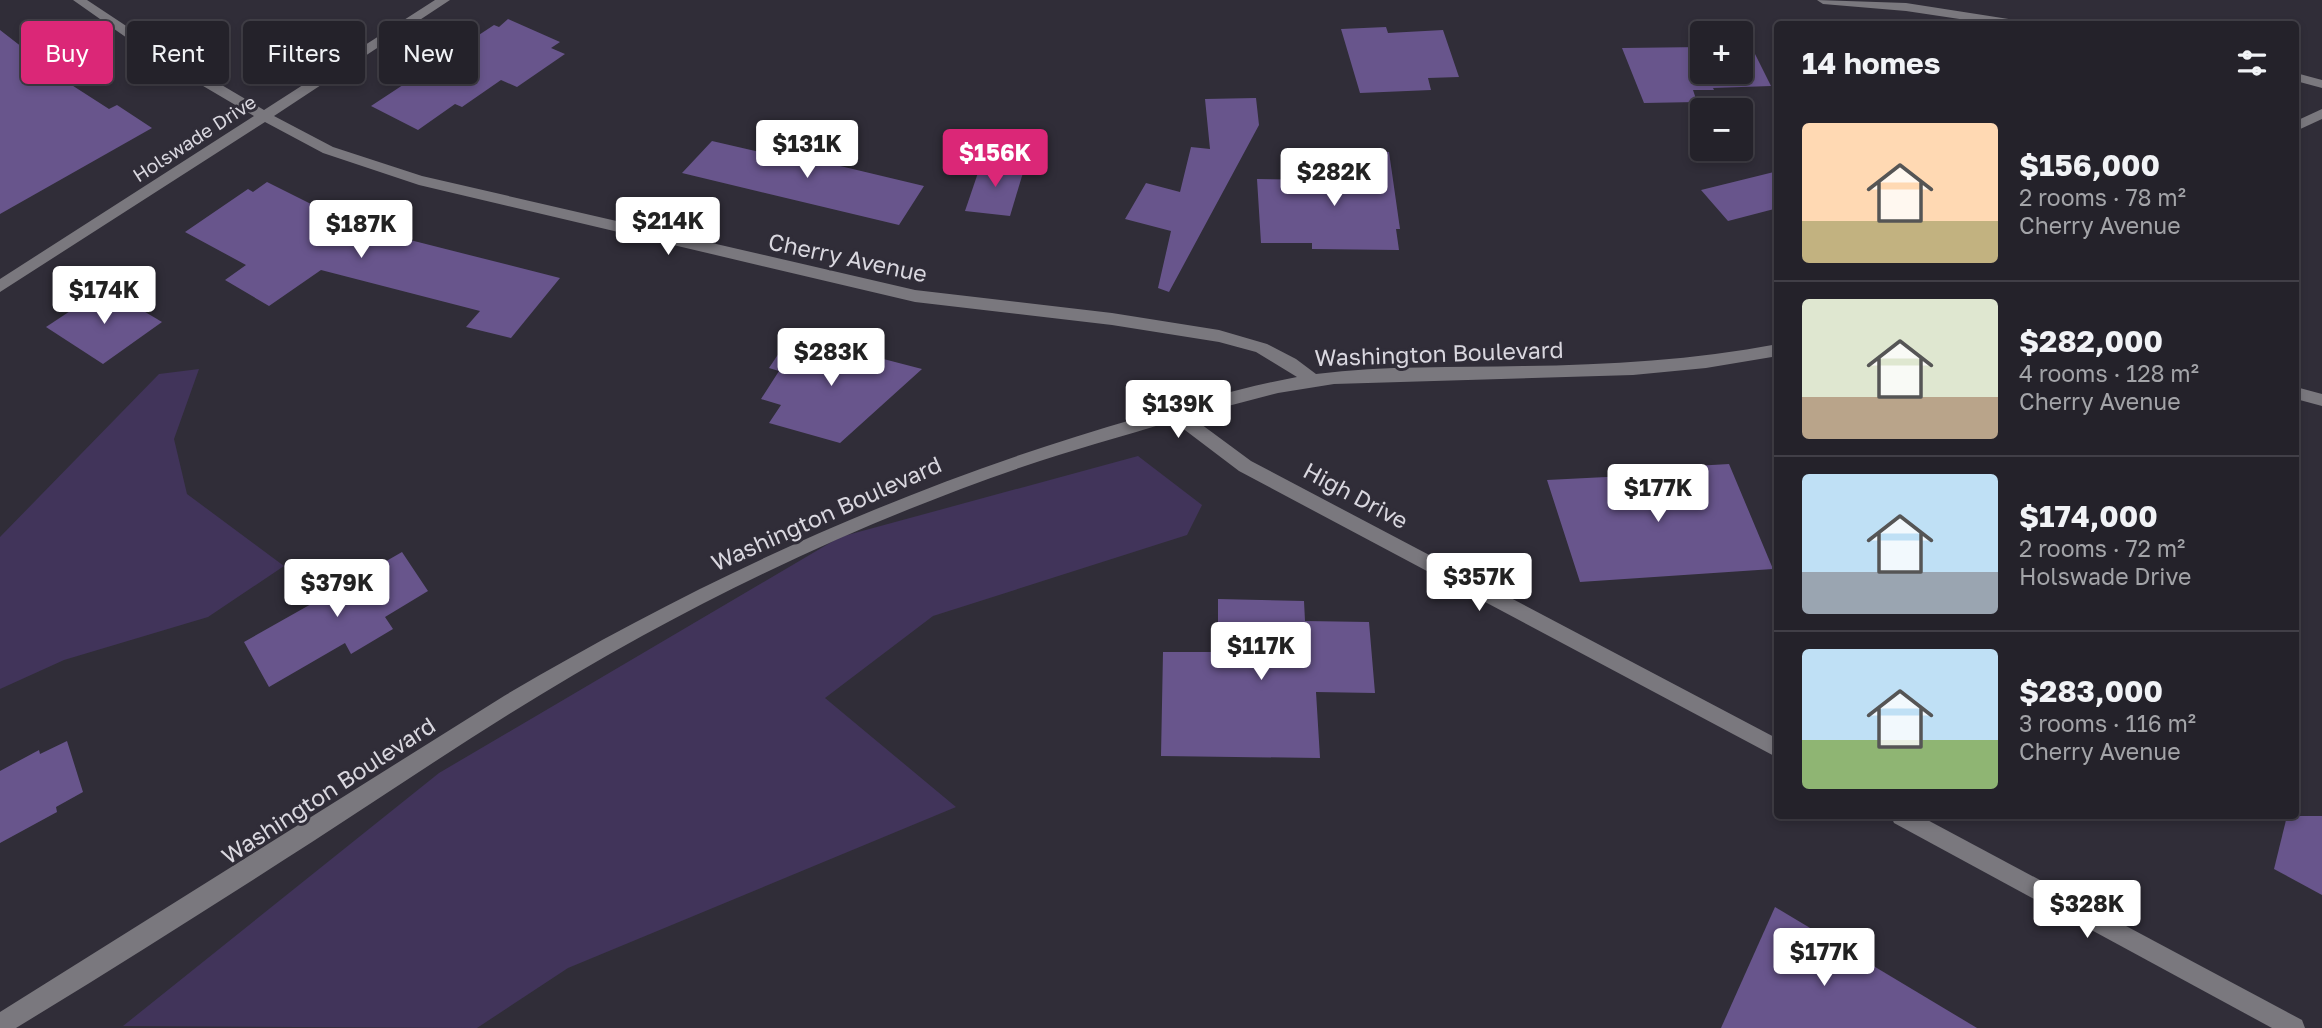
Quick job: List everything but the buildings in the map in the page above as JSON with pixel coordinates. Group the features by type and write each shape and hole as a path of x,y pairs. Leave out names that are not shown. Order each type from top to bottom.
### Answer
{"street":[{"name":"Cherry Avenue","path":"79,0 159,54 328,150 419,180 915,296 1112,319 1219,336 1261,348 1290,363 1313,381"},
{"name":"Holswade Drive","path":"0,286 443,0"},
{"path":"1823,0 1906,7 1996,21"},
{"path":"2299,78 2322,84"},
{"path":"2299,125 2322,113"},
{"name":"Washington Boulevard","path":"0,1025 116,955 433,751 633,632 726,582 819,538 923,495 1029,456 1238,396 1313,381 1376,376 1627,370 1685,365 1774,351"},
{"path":"2299,394 2322,400"},
{"name":"High Drive","path":"1176,414 1245,466 1774,747"},
{"path":"1907,819 2294,1028"}],"shaded area":[{"path":"199,369 174,439 187,494 284,566 208,617 64,660 0,689 0,537 159,374"},
{"path":"1138,456 1202,505 1187,535 933,616 825,698 956,807 568,968 477,1028 123,1026 439,773 840,537"}]}
